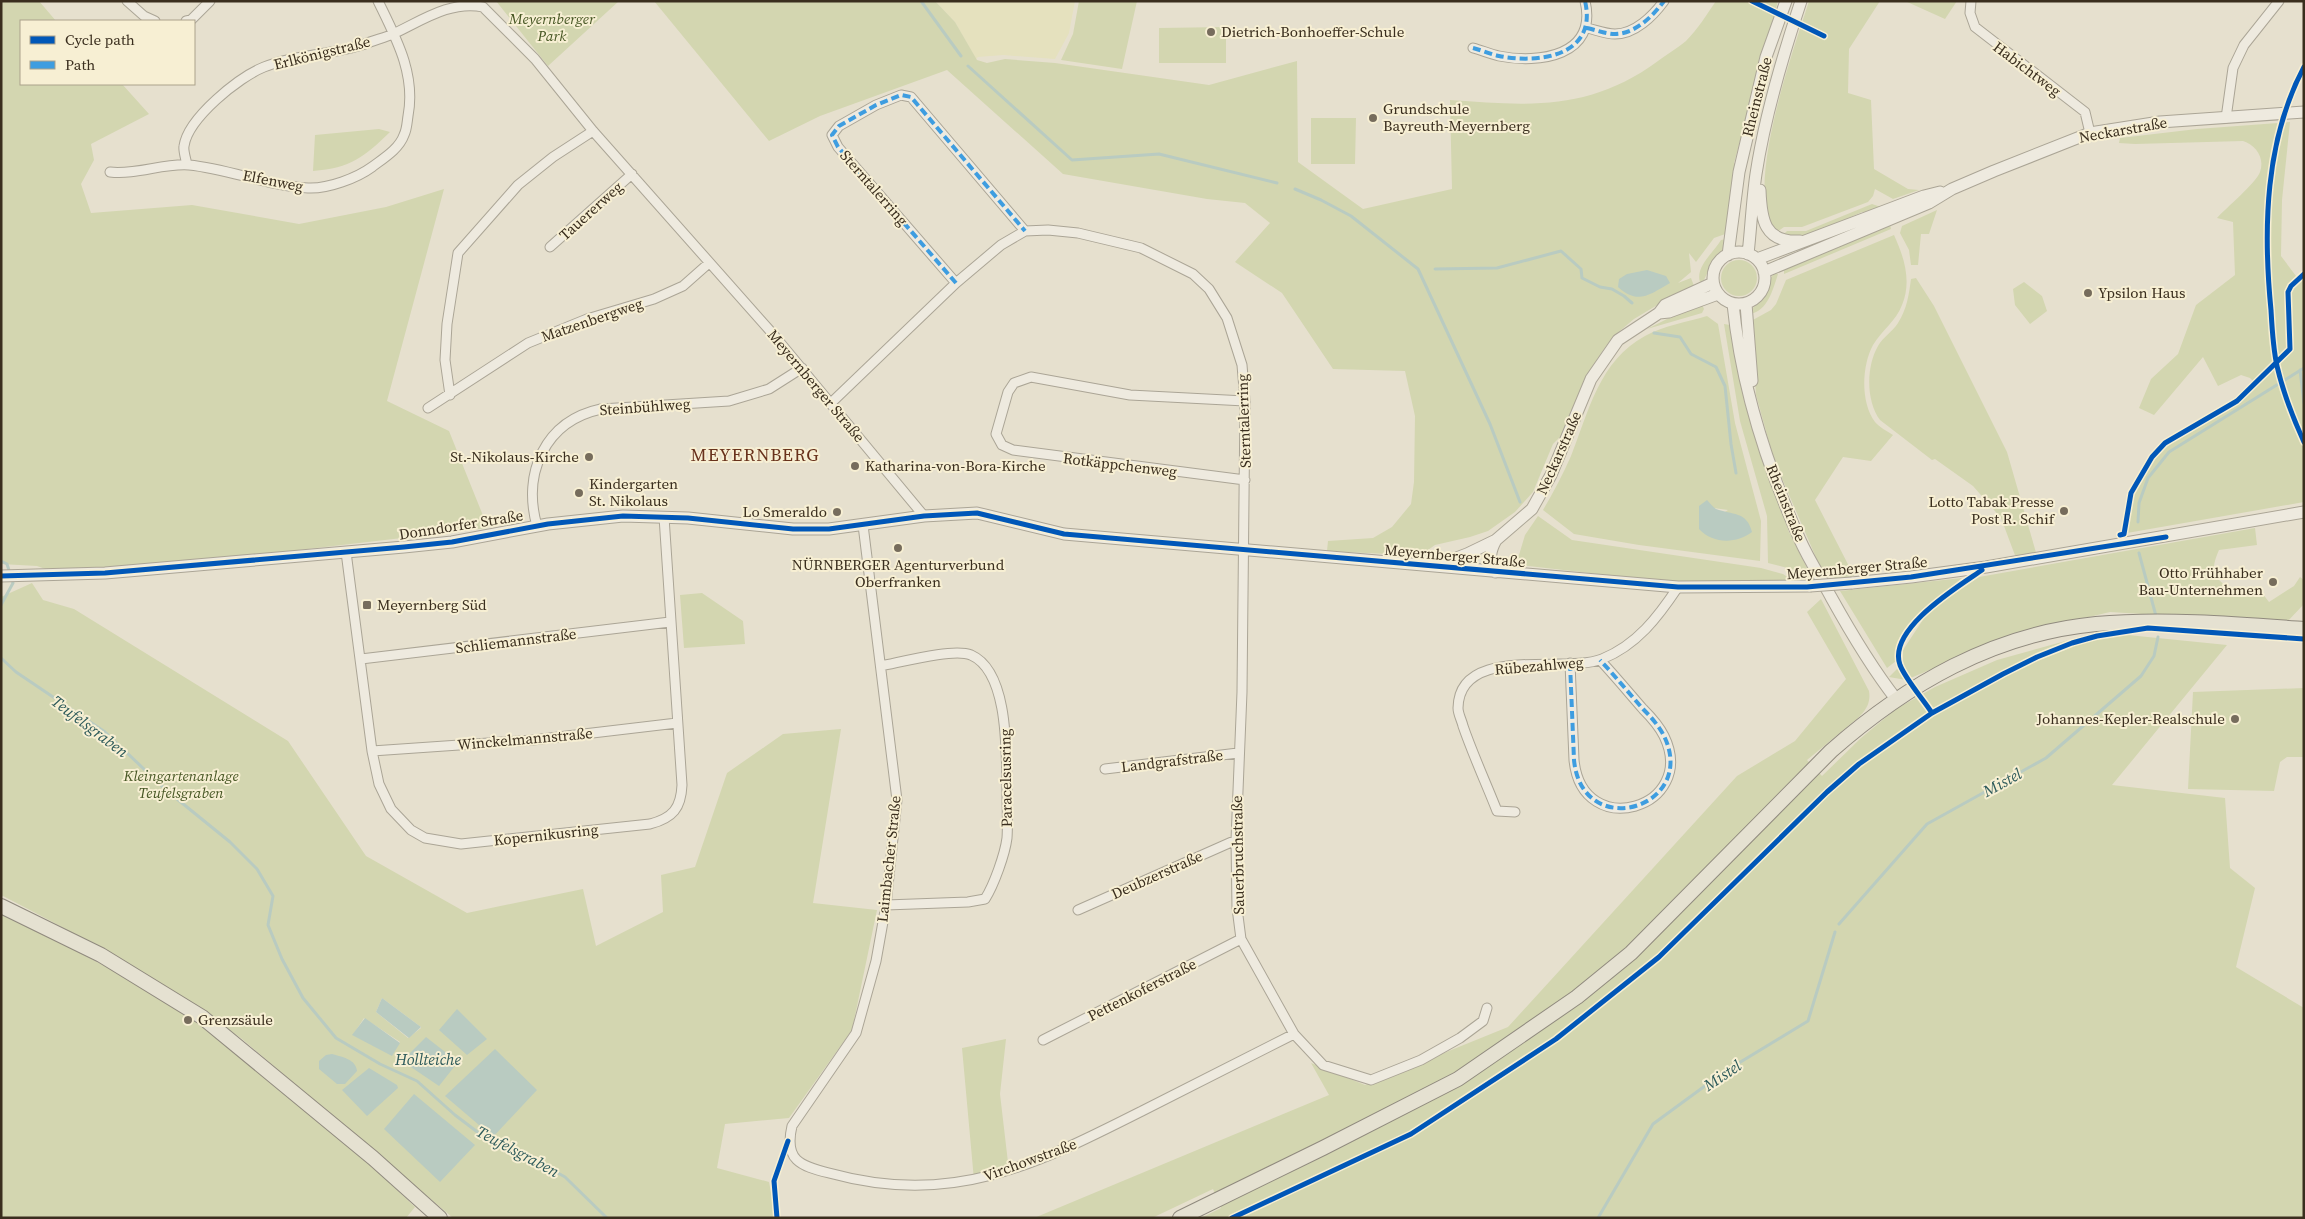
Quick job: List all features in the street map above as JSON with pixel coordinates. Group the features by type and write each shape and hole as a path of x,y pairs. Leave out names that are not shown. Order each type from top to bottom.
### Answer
{"main road":[{"path":"1180,1218 1458,1079 1577,997 1630,953 1831,751 1922,682 1991,649 2008,643 2087,626 2148,623 2226,623 2304,629"},
{"path":"1,906 101,955 202,1017 373,1158 440,1218"}],"street":[{"path":"127,1 144,16 153,20"},
{"path":"191,20 210,1"},
{"path":"378,1 394,33"},
{"path":"1473,48 1499,56 1530,58 1558,55 1582,37 1587,28 1585,1"},
{"path":"1587,28 1609,33 1623,32 1652,17 1664,1"},
{"name":"Rheinstraße","path":"1728,255 1739,172 1766,58 1786,1"},
{"name":"Rheinstraße","path":"1753,257 1756,175 1781,62 1801,1"},
{"name":"Habichtweg","path":"1971,1 1970,13 1975,27 2084,112 2090,134"},
{"path":"2226,118 2233,68 2244,45 2279,1"},
{"name":"Meyernberger Straße","path":"394,33 424,18 460,5 472,4 483,7 535,59 593,131 802,368 924,516 977,513 1064,534 1678,587 1810,586 1852,583 1986,567 2304,512"},
{"name":"Erlkönigstraße","path":"187,165 184,146 192,129 210,105 232,87 264,67 355,47 394,33"},
{"name":"Elfenweg","path":"110,172 123,174 187,165 227,171 265,182 310,188 324,187 363,174 392,151 404,135 411,99 406,62 394,33"},
{"name":"Sterntalerring","path":"956,283 838,147 832,136 839,126 876,105 901,95 911,97 1025,231"},
{"name":"Neckarstraße","path":"1764,272 1929,203 1952,189 2056,145 2090,134 2160,122 2304,112"},
{"path":"450,395 445,360 447,324 458,253 518,185 552,157 593,131"},
{"name":"Tauererweg","path":"550,247 632,174"},
{"path":"1756,175 1760,184 1763,221 1768,230 1780,240 1789,242 1807,241"},
{"name":"Neckarstraße","path":"1753,257 1807,241 1924,196 1952,189"},
{"name":"Sterntalerring","path":"831,403 956,283 1001,245 1025,231 1048,230 1078,233 1141,248 1193,274 1209,289 1227,318 1242,365 1245,401 1244,549"},
{"path":"1738,252 1753,257 1764,272 1765,283 1761,293 1754,300 1746,304 1733,304 1716,288 1715,268 1728,255 1738,252"},
{"name":"Matzenbergweg","path":"428,408 528,343 587,319 654,299 683,286 709,264"},
{"name":"Neckarstraße","path":"1434,566 1467,554 1496,540 1532,509 1542,494 1591,379 1609,351 1627,333 1659,312 1669,312 1716,288"},
{"name":"Rheinstraße","path":"1733,304 1742,365 1765,448 1801,542 1855,640 1896,700"},
{"name":"Rheinstraße","path":"1746,304 1752,402"},
{"name":"Steinbühlweg","path":"537,526 533,512 532,490 539,458 546,443 557,431 588,412 601,409 729,400 769,389 802,368"},
{"name":"Rotkäppchenweg","path":"1245,401 1130,396 1031,377 1014,384 1008,392 998,424 998,439 1012,450 1245,480"},
{"name":"Donndorfer Straße","path":"3,576 105,573 452,542 537,526 595,518 664,517 793,529 829,529 924,516"},
{"name":"Kopernikusring","path":"346,552 372,751 379,784 391,809 400,820 425,838 461,844 650,824 664,820 672,814 682,795 664,517"},
{"name":"Laimbacher Straße","path":"788,1141 792,1126 856,1033 876,962 886,905 897,800 863,525"},
{"path":"1495,572 1489,559 1489,552 1496,540"},
{"name":"Sauerbruchstraße","path":"1244,549 1242,692 1238,753 1236,840 1237,908 1241,939 1294,1034 1323,1065 1371,1080 1421,1060 1460,1038 1483,1021 1487,1008"},
{"name":"Rübezahlweg","path":"1515,812 1497,811 1460,717 1458,709 1466,684 1478,674 1495,667 1600,660 1623,649 1639,636 1657,618 1678,587"},
{"name":"Schliemannstraße","path":"361,659 670,622"},
{"name":"Paracelsusring","path":"881,666 959,653 970,655 981,661 992,677 1000,698 1006,732 1007,839 991,890 985,899 968,902 886,905"},
{"path":"1570,663 1574,760 1579,783 1592,798 1600,803 1619,809 1632,808 1653,799 1664,783 1671,766 1668,746 1658,725 1600,660"},
{"name":"Winckelmannstraße","path":"372,751 532,740 677,723"},
{"name":"Landgrafstraße","path":"1105,769 1238,753"},
{"name":"Deubzerstraße","path":"1078,910 1236,840"},
{"name":"Pettenkoferstraße","path":"1043,1040 1241,939"},
{"name":"Virchowstraße","path":"788,1141 797,1161 809,1168 850,1179 885,1185 925,1186 990,1177 1060,1152 1294,1034"}],"shaded area":[{"path":"935,1 1075,1 1069,33 1055,59 1003,55 978,57 976,59 955,22"}],"green space":[{"path":"1,1 39,1 55,20 20,20 20,85 123,85 149,114 91,144 94,160 81,184 91,213 192,205 299,224 386,207 444,189 387,401 449,431 488,528 231,558 51,571 37,566 1,564"},
{"name":"Meyernberger Park","path":"496,1 619,1 548,66"},
{"path":"654,1 935,1 955,22 977,60 987,63 1005,59 1055,63 1209,85 1297,61 1298,162 1363,209 1452,189 1450,100 1533,103 1583,97 1608,89 1633,77 1680,46 1694,32 1716,1 1778,1 1734,163 1737,164 1728,233 1714,238 1696,262 1689,253 1691,272 1678,283 1691,278 1694,286 1669,298 1634,319 1615,335 1606,346 1586,376 1561,436 1553,444 1533,492 1515,512 1488,531 1435,545 1425,552 1425,556 1327,551 1328,541 1373,538 1392,527 1411,504 1414,482 1415,416 1405,371 1333,369 1282,293 1235,262 1270,223 1245,203 1207,199 1063,174 947,70 820,116 769,141"},
{"path":"1079,1 1137,1 1122,69 1061,60 1073,34"},
{"path":"1809,1 1880,1 1849,49 1848,93 1871,100 1874,169 1908,189 1919,190 1893,199 1875,189 1873,196 1868,202 1802,227 1784,227 1777,232 1767,214 1764,187 1767,155 1783,85"},
{"path":"1905,1 1957,1 1945,19"},
{"path":"1226,27 1226,63 1159,63 1159,28"},
{"path":"1311,118 1356,118 1355,164 1311,164"},
{"path":"2290,122 2282,200 2281,256 2299,280 2304,277 2304,502 2127,533 2134,493 2147,468 2176,440 2225,411 2257,385 2250,378 2241,375 2218,386 2203,357 2154,415 2139,408 2151,379 2178,354 2196,305 2235,275 2233,222 2217,218 2257,177 2260,172 2261,162 2255,149 2243,141 2135,144 2119,143 2120,138 2197,129"},
{"path":"379,129 390,132 364,155 347,164 313,171 315,135"},
{"path":"1872,204 1884,208 1873,213 1862,212 1812,233 1792,236 1784,234 1787,231 1806,231"},
{"path":"1937,210 1929,234 1921,234 1918,265 1911,265 1909,250 1900,233 1902,226"},
{"path":"1890,224 1891,229 1784,274 1784,268"},
{"path":"1894,235 1904,260 1905,296 1896,316 1880,335 1869,353 1864,384 1870,414 1877,424 1893,435 1871,461 1843,457 1815,500 1854,576 1837,579 1821,569 1774,460 1756,395 1751,321 1771,310 1776,304 1786,280"},
{"path":"1727,239 1723,250 1712,263 1704,280 1700,282 1700,271 1706,260 1721,240"},
{"path":"1739,260 1752,265 1757,278 1752,291 1739,296 1726,291 1721,278 1726,265"},
{"path":"1775,273 1778,274 1769,298 1761,309 1750,314 1764,295"},
{"path":"1916,278 1934,306 2007,452 2037,556 2016,558 2001,518 1973,486 1935,459 1932,460 1880,420 1875,412 1869,384 1874,354 1880,343 1901,318 1907,301 1911,279"},
{"path":"2024,282 2042,296 2047,311 2030,324 2015,305 2013,289"},
{"path":"1701,302 1704,309 1702,313 1647,329"},
{"path":"1707,316 1718,324 1735,423 1761,521 1760,561 1639,545 1574,534 1543,510 1571,456 1590,405 1606,373 1629,346 1645,336 1667,327","holes":["1699,506 1728,510 1699,529"]},
{"path":"1724,324 1730,325 1762,456 1789,532 1814,582 1807,583 1795,570 1768,563 1767,516 1740,421"},
{"path":"1538,516 1572,540 1761,568 1783,574 1798,584 1677,583 1511,564 1510,559 1519,555 1525,535"},
{"path":"2255,528 2257,545 2219,550 2214,571 2219,579 2235,593 2259,589 2269,602 2294,586 2300,577 2304,580 2304,604 2286,623 2110,612 2021,633 1906,680 1889,677 1903,663 1903,650 1928,612 1979,577"},
{"path":"1962,578 1922,611 1896,646 1896,661 1887,668 1840,591"},
{"name":"Kleingartenanlage Teufelsgraben","path":"32,583 43,600 74,609 288,741 366,856 467,913 583,889 596,946 663,912 661,875 695,867 727,773 783,734 841,729 813,903 877,910 852,1030 789,1118 725,1124 717,1168 769,1182 776,1218 453,1218 242,1039 184,999 124,962 63,927 1,895 1,597","holes":["382,998 421,1027 421,1028 408,1038 376,1012","364,1018 400,1042 392,1055 353,1035"]},
{"path":"702,593 743,621 745,644 684,648 680,595"},
{"path":"1821,599 1869,691 1867,706 1858,718 1807,760 1822,776 1861,738 1896,709 1935,687 1997,660 2098,632 2227,645 2112,785 2225,798 2230,868 2255,888 2236,967 2304,1008 2304,1218 1201,1218 1221,1208 1213,1189 1152,1218 1034,1218 1329,1095 1311,1063 1365,1085 1508,1027 1737,776 1795,741 1846,679 1807,612"},
{"path":"2304,688 2303,757 2287,757 2280,762 2274,791 2188,789 2193,692"},
{"path":"1,912 118,973 210,1028 355,1150 415,1207 406,1218 1,1218"},
{"path":"1006,1039 1000,1094 1009,1171 974,1180 962,1048"}],"water":[{"path":"1647,270 1666,276 1670,283 1650,294 1638,297 1632,296 1618,287 1619,279 1627,274"},
{"path":"1707,500 1716,509 1743,517 1750,525 1752,532 1739,539 1725,541 1705,534 1699,529 1699,506"},
{"path":"382,998 421,1027 409,1038 376,1012"},
{"path":"457,1009 487,1039 467,1055 439,1030"},
{"path":"365,1018 400,1043 392,1056 352,1035"},
{"name":"Hollteiche","path":"426,1037 458,1062 439,1086 402,1061"},
{"path":"495,1049 537,1090 493,1137 445,1096"},
{"path":"332,1054 348,1059 356,1067 357,1071 345,1084 337,1084 319,1069 319,1061 326,1055"},
{"path":"369,1068 397,1085 398,1088 367,1116 342,1090"},
{"path":"414,1094 475,1145 440,1182 384,1129"}],"waterway":[{"path":"921,1 961,56"},
{"path":"968,66 1072,160 1159,154 1277,183"},
{"path":"1295,189 1351,216 1418,269 1490,424 1520,502"},
{"path":"1435,269 1497,268 1561,251 1581,269 1582,278 1600,287 1612,289 1632,303"},
{"path":"1654,333 1680,337 1691,354 1716,367 1725,386 1736,473"},
{"name":"Mistel","path":"2138,522 2139,503 2148,478 2169,452 2304,368"},
{"path":"2300,370 2304,403"},
{"name":"Mistel","path":"2139,553 2156,616"},
{"name":"Teufelsgraben","path":"1,561 7,564 13,583 1,605"},
{"name":"Mistel","path":"1839,924 1927,824 2046,758 2141,676 2154,656 2158,637"},
{"name":"Teufelsgraben","path":"1,658 16,672 105,732 166,790 230,842 257,869 273,896 268,925 282,959 303,998 336,1038 380,1064 417,1081 455,1115 484,1137 515,1149 565,1177 607,1218"},
{"name":"Mistel","path":"1598,1218 1653,1124 1724,1072 1808,1021 1835,932"}],"marked path":[{"path":"1473,48 1499,56 1531,59 1547,57 1562,52 1574,45 1583,34 1587,19 1585,1"},
{"path":"1587,28 1612,34 1630,31 1649,18 1664,1"},
{"path":"956,283 838,147 832,135 839,126 876,105 901,95 911,97 1025,231"},
{"path":"1570,663 1574,760 1582,786 1596,801 1615,808 1635,806 1653,797 1666,782 1671,761 1664,736 1660,729 1600,660"}],"cycle path":[{"path":"1752,1 1824,36"},
{"path":"2304,67 2291,95 2281,124 2274,155 2270,185 2267,248 2272,331 2279,376 2304,442"},
{"path":"2120,535 2124,534 2131,493 2152,457 2165,443 2237,401 2290,349 2288,292 2291,286 2304,274"},
{"path":"1,576 105,573 404,547 452,542 548,524 623,516 688,518 793,529 829,529 924,516 977,513 1064,534 1678,587 1807,587 1911,577 2166,537"},
{"path":"1932,713 1903,671 1900,665 1899,651 1904,637 1914,623 1943,598 1982,570"},
{"path":"1232,1218 1411,1134 1556,1039 1659,957 1827,792 1859,764 1932,713 2003,674 2037,657 2072,643 2097,636 2148,628 2304,639"},
{"path":"777,1218 774,1181 788,1141"}],"place":[{"name":"Dietrich-Bonhoeffer-Schule","path":"1211,32"},
{"name":"Grundschule Bayreuth-Meyernberg","path":"1373,118"},
{"name":"Ypsilon Haus","path":"2088,293"},
{"name":"St.-Nikolaus-Kirche","path":"589,457"},
{"name":"Katharina-von-Bora-Kirche","path":"855,466"},
{"name":"Kindergarten St. Nikolaus","path":"579,493"},
{"name":"Lotto Tabak Presse Post R. Schif","path":"2064,511"},
{"name":"Lo Smeraldo","path":"837,512"},
{"name":"NÜRNBERGER Agenturverbund Oberfranken","path":"898,548"},
{"name":"Otto Frühhaber Bau-Unternehmen","path":"2273,582"},
{"name":"Meyernberg Süd","path":"367,605"},
{"name":"Johannes-Kepler-Realschule","path":"2235,719"},
{"name":"Grenzsäule","path":"188,1020"}],"district":[{"name":"MEYERNBERG","path":"755,455"}]}
